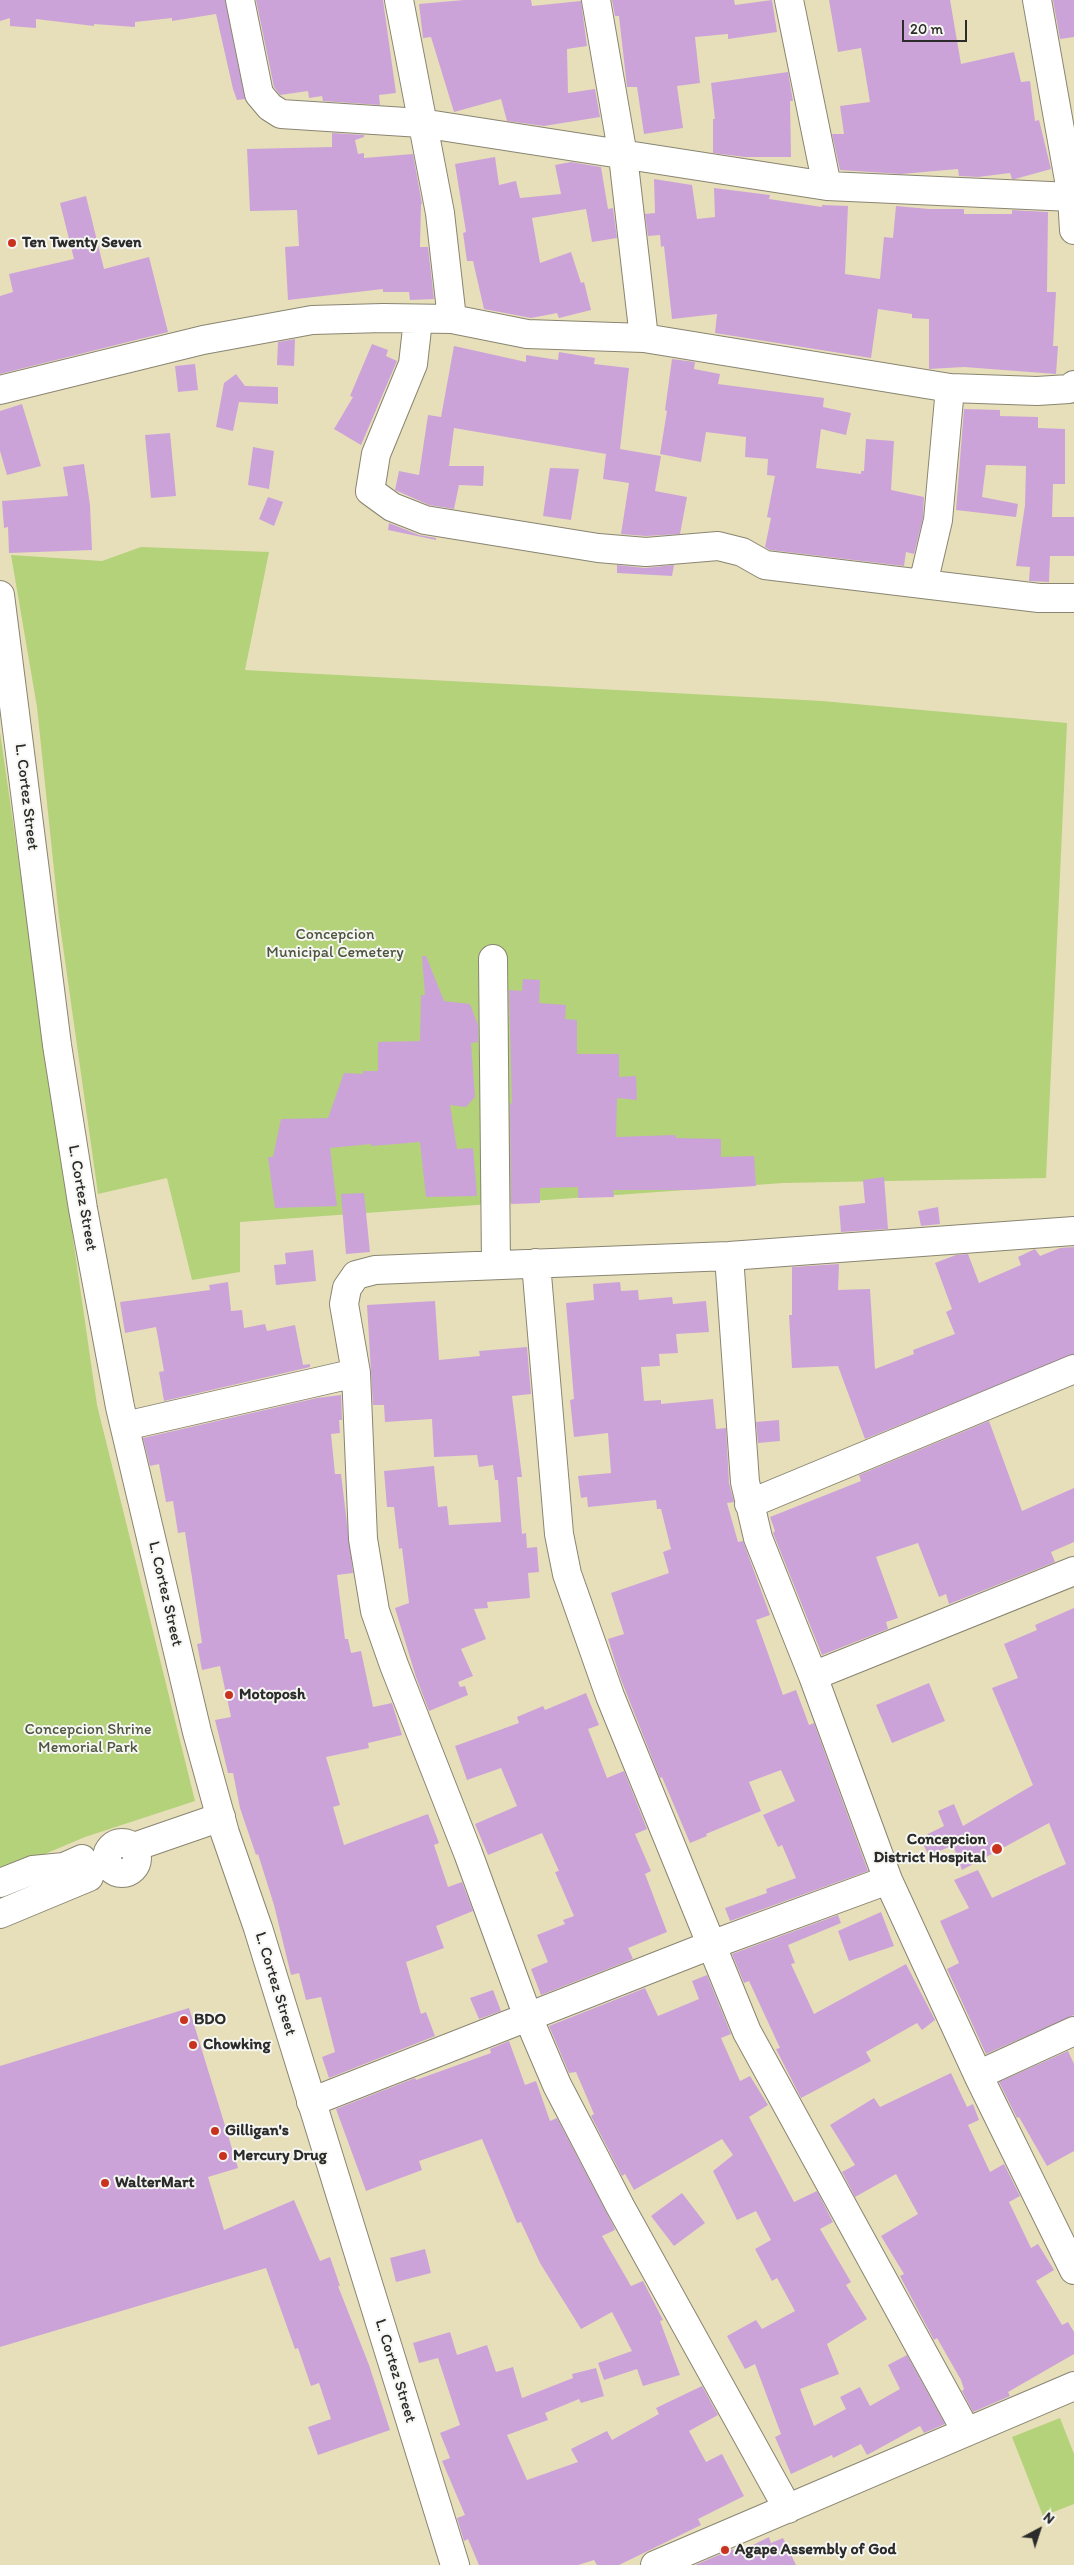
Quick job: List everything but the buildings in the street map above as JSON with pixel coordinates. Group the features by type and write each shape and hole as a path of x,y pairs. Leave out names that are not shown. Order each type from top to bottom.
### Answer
{"street":[{"path":"240,0 259,94 270,107 281,114 421,123 623,156 827,186 1072,197"},
{"path":"399,0 421,123 440,212 452,319"},
{"path":"596,0 623,156 644,338"},
{"path":"788,0 827,186"},
{"path":"1036,0 1072,197 1074,230"},
{"path":"0,390 203,340 312,320 383,318 452,319 527,334 644,338 950,388 1037,390 1069,389 1074,385"},
{"path":"418,320 413,364 376,454 370,491 392,507 425,520 598,548 646,552 718,546 742,552 765,565 1039,598 1074,598"},
{"path":"923,584 938,520 950,388"},
{"name":"L. Cortez Street","path":"1,608 57,1045 83,1209 125,1426 197,1732 223,1825 258,1928 456,2565"},
{"path":"493,959 496,1264"},
{"path":"788,2509 620,2206 558,2085 528,2017 468,1853 394,1665 375,1610 363,1539 356,1373 344,1304 346,1288 356,1275 375,1270 729,1256 1074,1231"},
{"path":"729,1256 745,1482 758,1538 813,1676 888,1880 978,2075 1074,2270"},
{"path":"536,1263 559,1534 567,1574 610,1696 747,2032 966,2431"},
{"path":"749,1504 1074,1369"},
{"path":"125,1426 356,1373"},
{"path":"813,1676 1074,1571"},
{"path":"0,1914 107,1862 223,1825"},
{"path":"0,1883 33,1870 107,1862"},
{"path":"311,2102 711,1945 888,1880"},
{"path":"978,2075 1074,2031"},
{"path":"666,2563 966,2431 1074,2386"}],"green space":[{"name":"Concepcion Municipal Cemetery","path":"141,547 269,552 245,670 822,701 1067,723 1046,1178 783,1183 240,1222 240,1272 192,1280 167,1178 98,1194 59,918 37,707 11,555 102,561"},
{"name":"Concepcion Shrine Memorial Park","path":"0,732 97,1405 195,1801 85,1837 0,1873"},
{"path":"1060,2418 1074,2454 1074,2504 1043,2516 1012,2437"}],"place":[{"name":"Ten Twenty Seven","path":"12,243"},
{"name":"Motoposh","path":"229,1695"},
{"name":"Concepcion District Hospital","path":"997,1849"},
{"name":"BDO","path":"184,2020"},
{"name":"Chowking","path":"193,2045"},
{"name":"Gilligan's","path":"215,2131"},
{"name":"Mercury Drug","path":"223,2156"},
{"name":"WalterMart","path":"105,2183"},
{"name":"Agape Assembly of God","path":"725,2550"}]}
